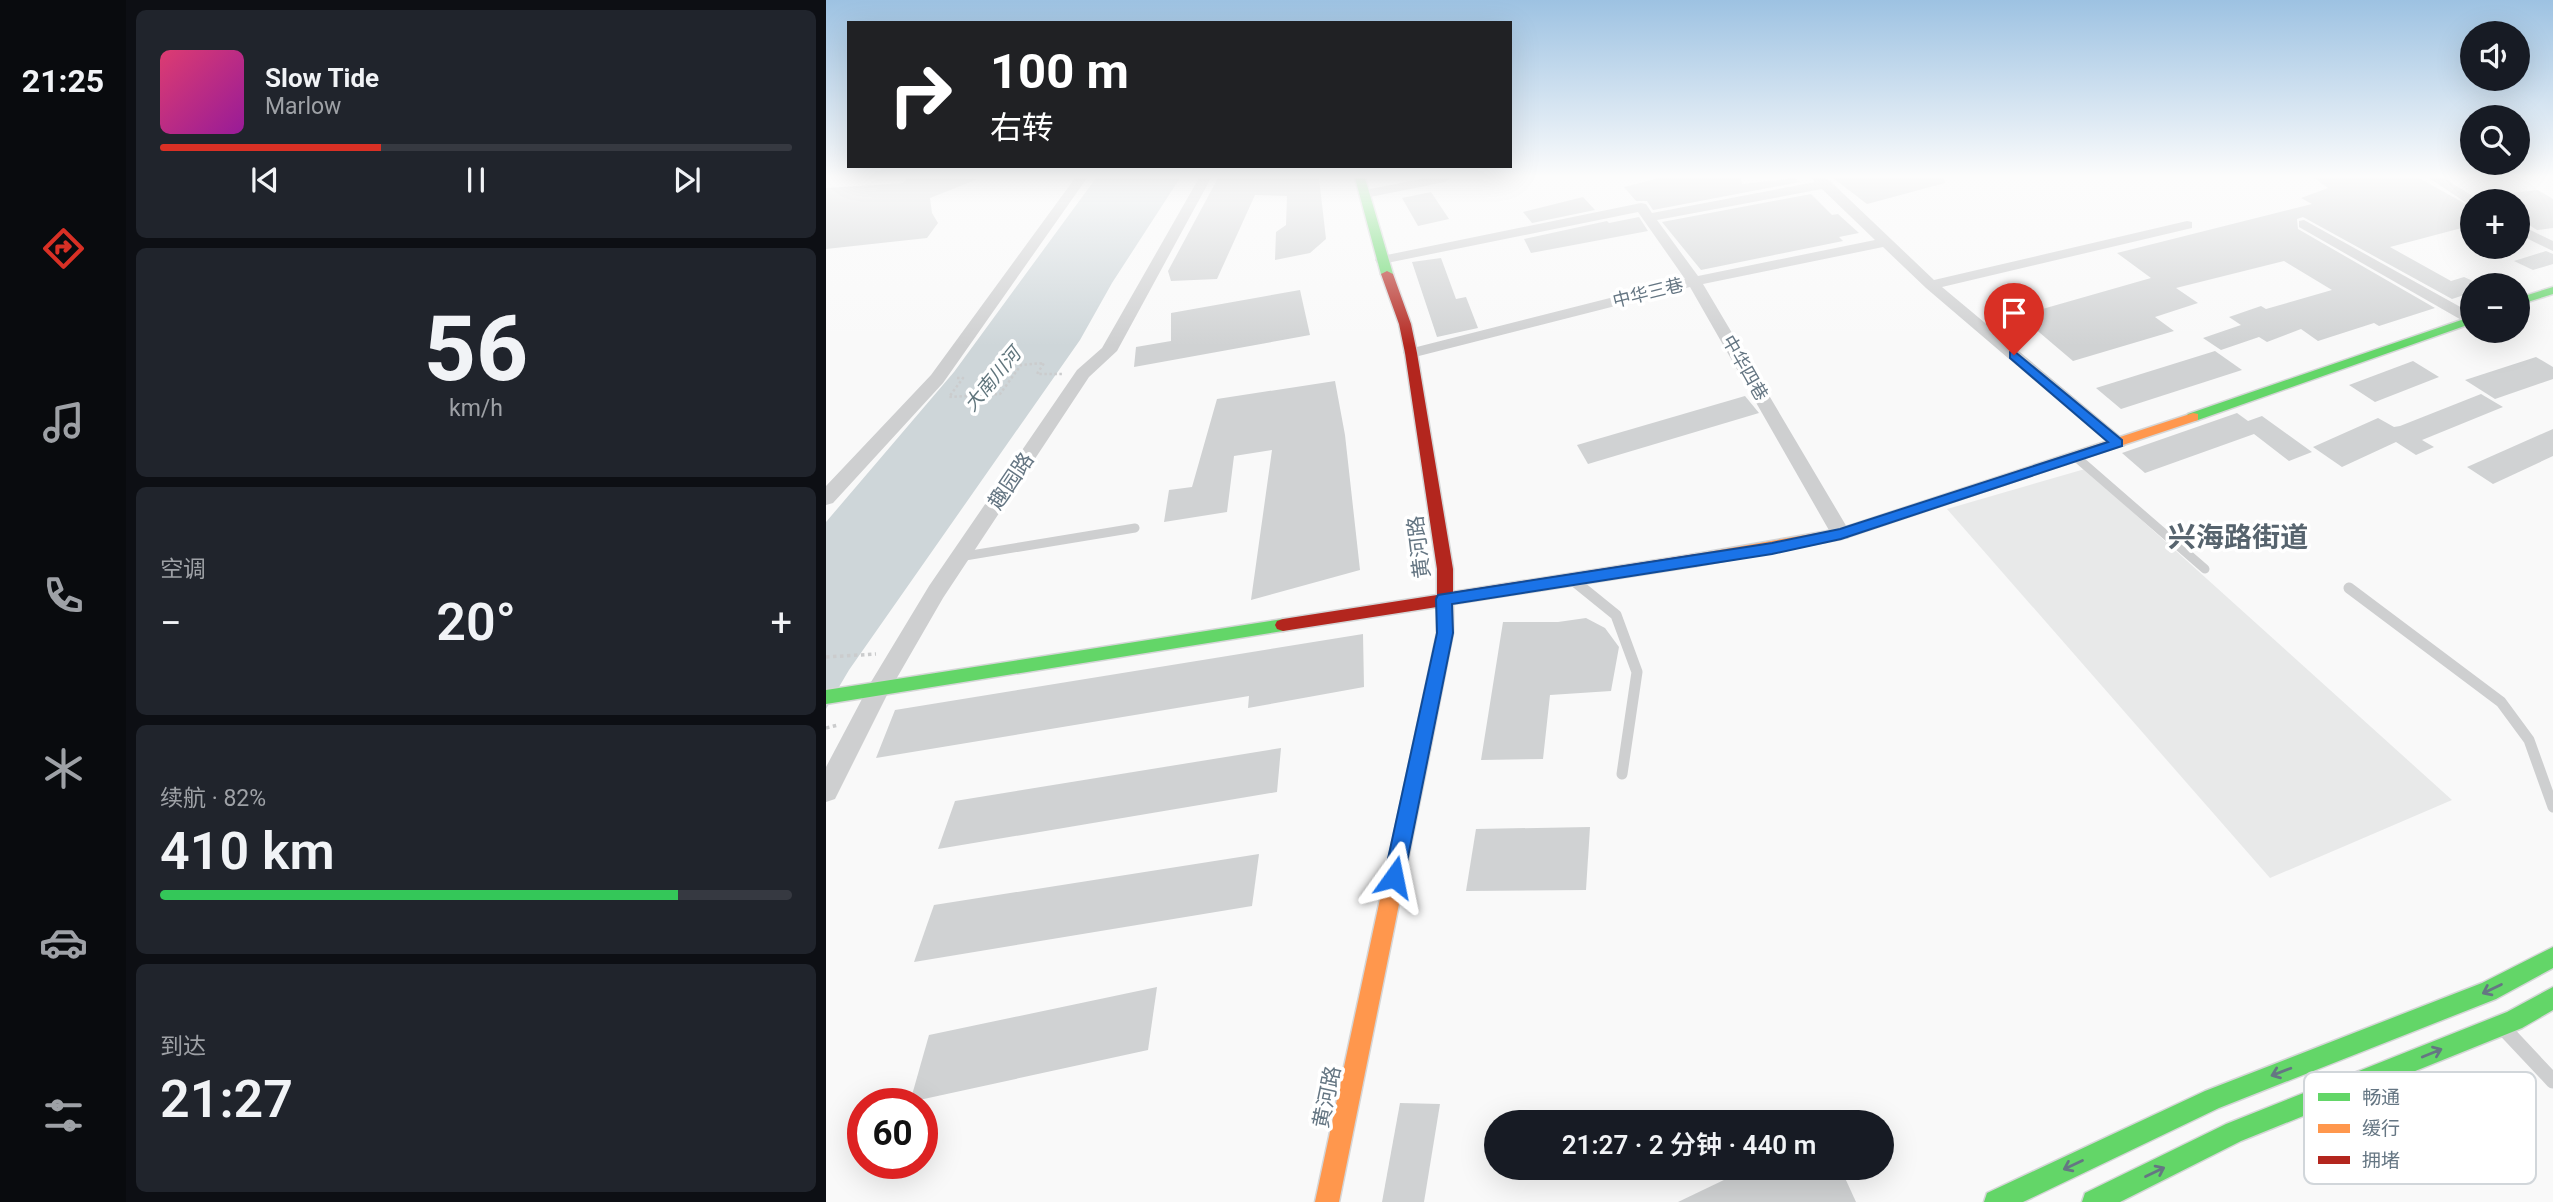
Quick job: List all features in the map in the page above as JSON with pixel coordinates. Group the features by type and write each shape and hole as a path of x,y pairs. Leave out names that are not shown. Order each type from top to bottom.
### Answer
{"main road":[{"name":"黄河路","path":"1327,1202 1445,633 1445,569 1411,353 1405,324 1375,234"},
{"path":"2530,298 2553,290"},
{"path":"826,697 1772,548 1841,534 2118,443 2460,323"},
{"path":"1996,1202 2213,1099 2488,991 2553,957"},
{"path":"2383,1072 2500,1025 2553,999"},
{"path":"2094,1202 2234,1132 2304,1104"}],"street":[{"path":"826,498 937,379 1041,234"},
{"name":"趣园路","path":"826,791 879,689 960,557 1083,373 1109,351 1174,234"},
{"path":"1382,260 1523,234"},
{"name":"中华四巷","path":"1660,234 1694,281 1841,534"},
{"path":"1878,234 1931,285 2118,443"},
{"path":"1931,285 2148,234"},
{"path":"2322,234 2460,312"},
{"path":"2530,235 2553,247"},
{"name":"中华三巷","path":"1411,353 1694,281 1886,242"}],"lane":[{"path":"2076,457 2205,569"},
{"path":"960,557 1135,528"},
{"path":"1572,579 1616,615 1637,672 1622,774"},
{"path":"2349,588 2501,702 2529,740 2553,807"},
{"path":"2500,1025 2553,1081"}],"path":[{"path":"954,378 963,378 949,397 1000,394 1021,365 1044,363 1037,374 1058,374"},
{"path":"826,657 881,654"},
{"path":"826,728 842,724"}],"shaded area":[{"path":"2085,469 2452,800 2270,878 1947,509"}],"water":[{"name":"大南川河","path":"1055,234 1144,234 1080,340 849,670 826,709 826,522 954,372"}],"building":[{"path":"826,234 930,234 927,238 826,249"},
{"path":"1188,234 1237,234 1217,279 1171,281 1168,271"},
{"path":"1276,234 1325,234 1326,239 1310,253 1275,260"},
{"path":"1547,234 1632,234 1531,253 1524,239"},
{"path":"1672,234 1854,234 1839,237 1843,241 1701,270"},
{"path":"2192,234 2307,234 2435,308 2379,326 2374,323 2318,341 2301,329 2267,342 2259,337 2221,350 2203,338 2241,325 2229,317 2261,306 2266,309 2332,290 2284,261 2176,288 2198,303 2155,317 2174,331 2073,361 2033,327 2015,333 2001,321 2151,278 2117,253"},
{"path":"2334,234 2439,234 2390,247 2451,281 2460,278 2460,296 2452,299"},
{"path":"2546,251 2553,254 2553,264 2533,270 2514,261 2530,259 2530,256"},
{"path":"1441,258 1456,299 1466,297 1478,328 1437,337 1412,262"},
{"path":"1300,290 1310,335 1134,367 1136,347 1171,341 1171,313"},
{"path":"2215,351 2242,370 2121,409 2096,388"},
{"path":"2536,357 2553,367 2553,379 2495,399 2465,380"},
{"path":"2413,361 2439,377 2375,402 2349,385"},
{"path":"1335,381 1345,435 1360,570 1251,600 1272,450 1234,456 1227,512 1164,522 1169,490 1192,487 1217,399"},
{"path":"2481,394 2503,407 2422,440 2434,447 2416,455 2396,442 2342,467 2313,447 2378,418 2394,427 2400,426"},
{"path":"1745,396 1759,413 1588,464 1577,445"},
{"path":"2237,413 2248,421 2262,416 2312,452 2289,461 2254,434 2145,473 2122,453"},
{"path":"2553,429 2553,456 2493,484 2467,467"},
{"path":"1586,618 1605,628 1619,647 1611,691 1550,695 1543,759 1481,760 1503,622 1558,622"},
{"path":"1363,634 1364,687 1248,708 1249,696 876,758 895,710"},
{"path":"1281,748 1277,792 938,849 955,801"},
{"path":"1590,827 1586,890 1466,891 1476,829"},
{"path":"1259,854 1252,906 914,962 934,905"},
{"path":"1157,987 1148,1050 938,1096 938,1088 914,1088 929,1035"},
{"path":"1400,1103 1440,1104 1424,1202 1382,1202"},
{"path":"1724,1180 1846,1180 1856,1202 1678,1202"}],"traffic: fast":[{"path":"1376,234 1387,274"},
{"path":"2530,298 2553,290"},
{"path":"2193,417 2460,324"},
{"path":"826,697 1283,625"},
{"path":"1996,1202 2213,1099 2488,991 2553,957"},
{"path":"2384,1072 2514,1020 2553,998"},
{"path":"2094,1202 2234,1132 2304,1104"}],"traffic: slow":[{"path":"1696,560 1841,534 2193,417"},
{"path":"1327,1202 1421,750"}],"traffic: jam":[{"path":"1387,274 1405,324 1411,353 1445,569 1445,633 1421,750"},
{"path":"1283,625 1696,560"}],"district":[{"name":"兴海路街道","path":"2238,537"}],"route":[{"path":"1394,877 1445,633 1444,599 1772,548 1841,534 2118,443 2014,355"}]}
